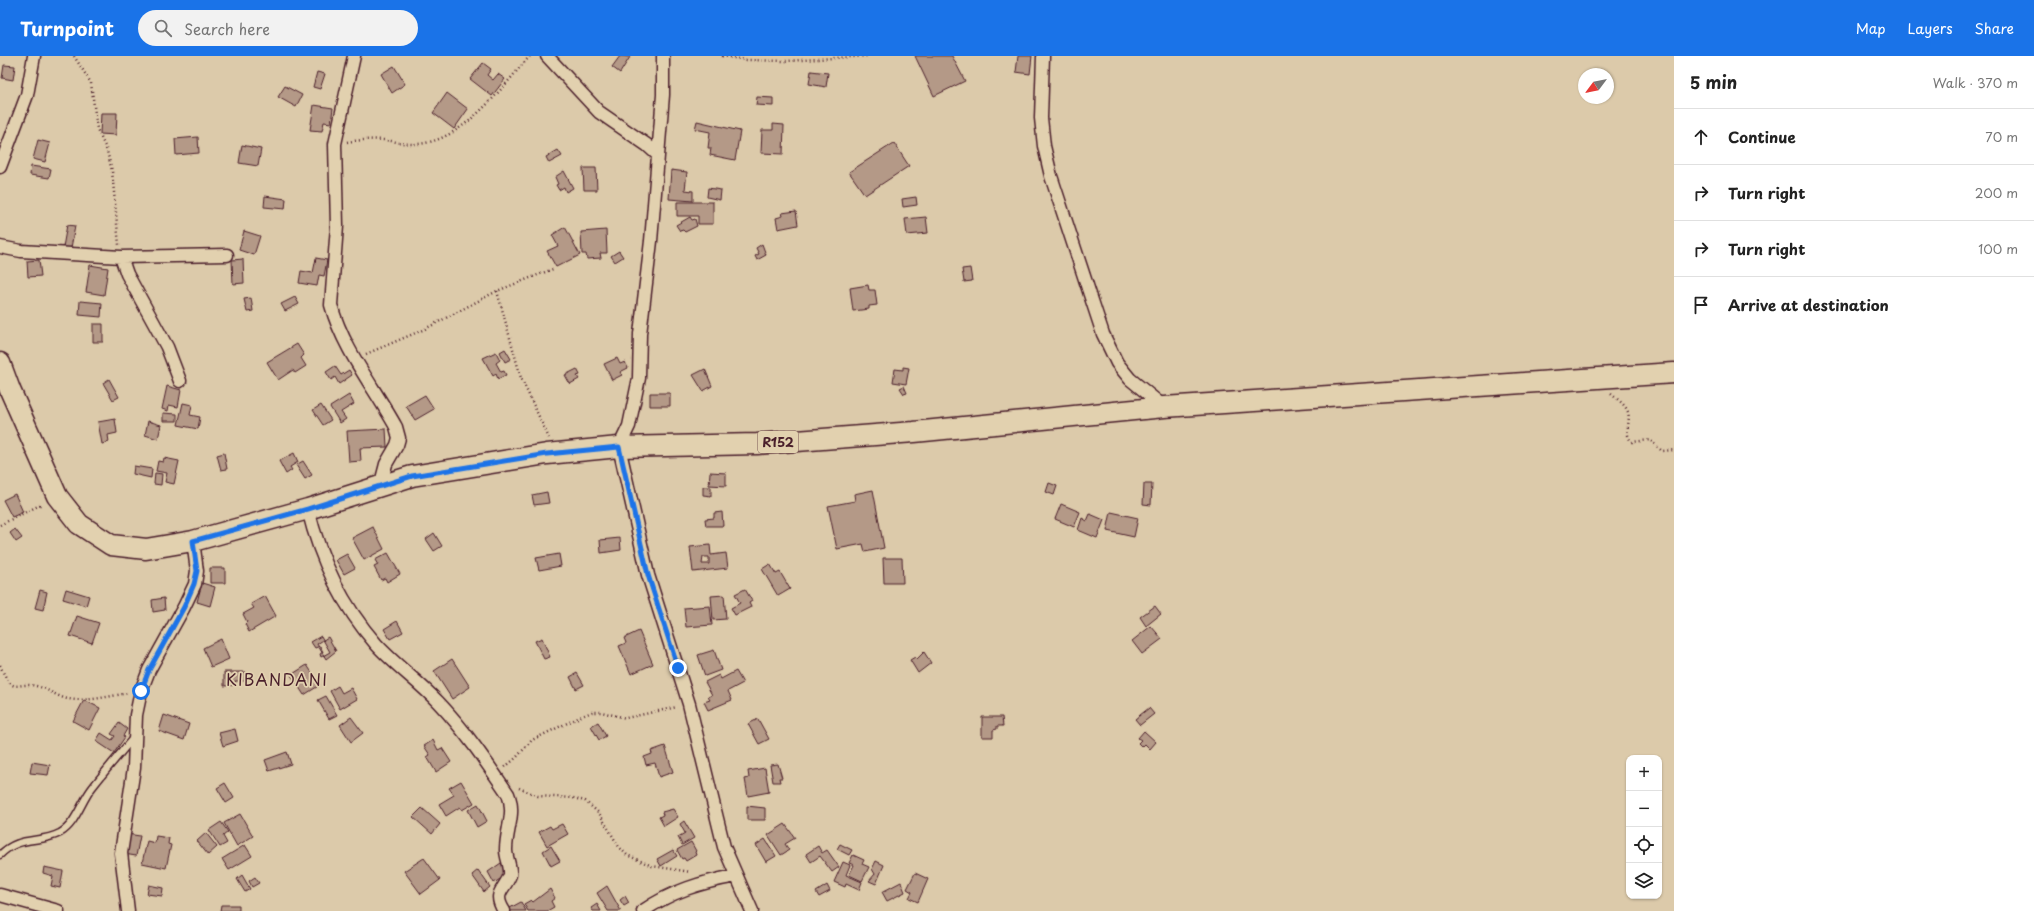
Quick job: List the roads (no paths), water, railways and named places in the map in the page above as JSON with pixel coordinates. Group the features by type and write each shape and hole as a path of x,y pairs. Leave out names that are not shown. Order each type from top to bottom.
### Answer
{"main road":[{"name":"R152","path":"0,363 10,390 56,496 79,524 110,545 146,549 193,541 308,509 412,476 557,453 619,447 757,444 914,432 1164,408 1674,373"}],"street":[{"path":"0,167 28,95 34,56"},
{"path":"354,56 335,144 337,226 331,305 336,322 356,360 389,414 396,427 399,438 386,464 380,487"},
{"path":"547,56 598,112 647,145 658,155"},
{"path":"663,56 663,95 651,240 640,334 639,378 629,426 619,447 648,575 689,704 724,847 752,911"},
{"path":"1043,56 1041,118 1044,146 1051,176 1103,334 1117,363 1130,380 1164,408"},
{"path":"0,246 21,251 121,257 227,255"},
{"path":"121,257 127,274 167,347 180,381"},
{"path":"308,509 315,537 329,574 355,617 376,644 439,703 508,794 512,804 512,815 506,849 510,875 500,889 499,898 504,911"},
{"path":"128,911 120,853 134,768 136,715 141,691 152,664 184,607 194,584 197,566 193,541"},
{"path":"643,911 667,896 690,886 736,876"},
{"path":"0,896 58,911"}],"lane":[{"path":"0,855 6,848 18,842 60,833 68,826 91,789 134,737"}],"district":[{"name":"KIBANDANI","path":"277,680"}]}
